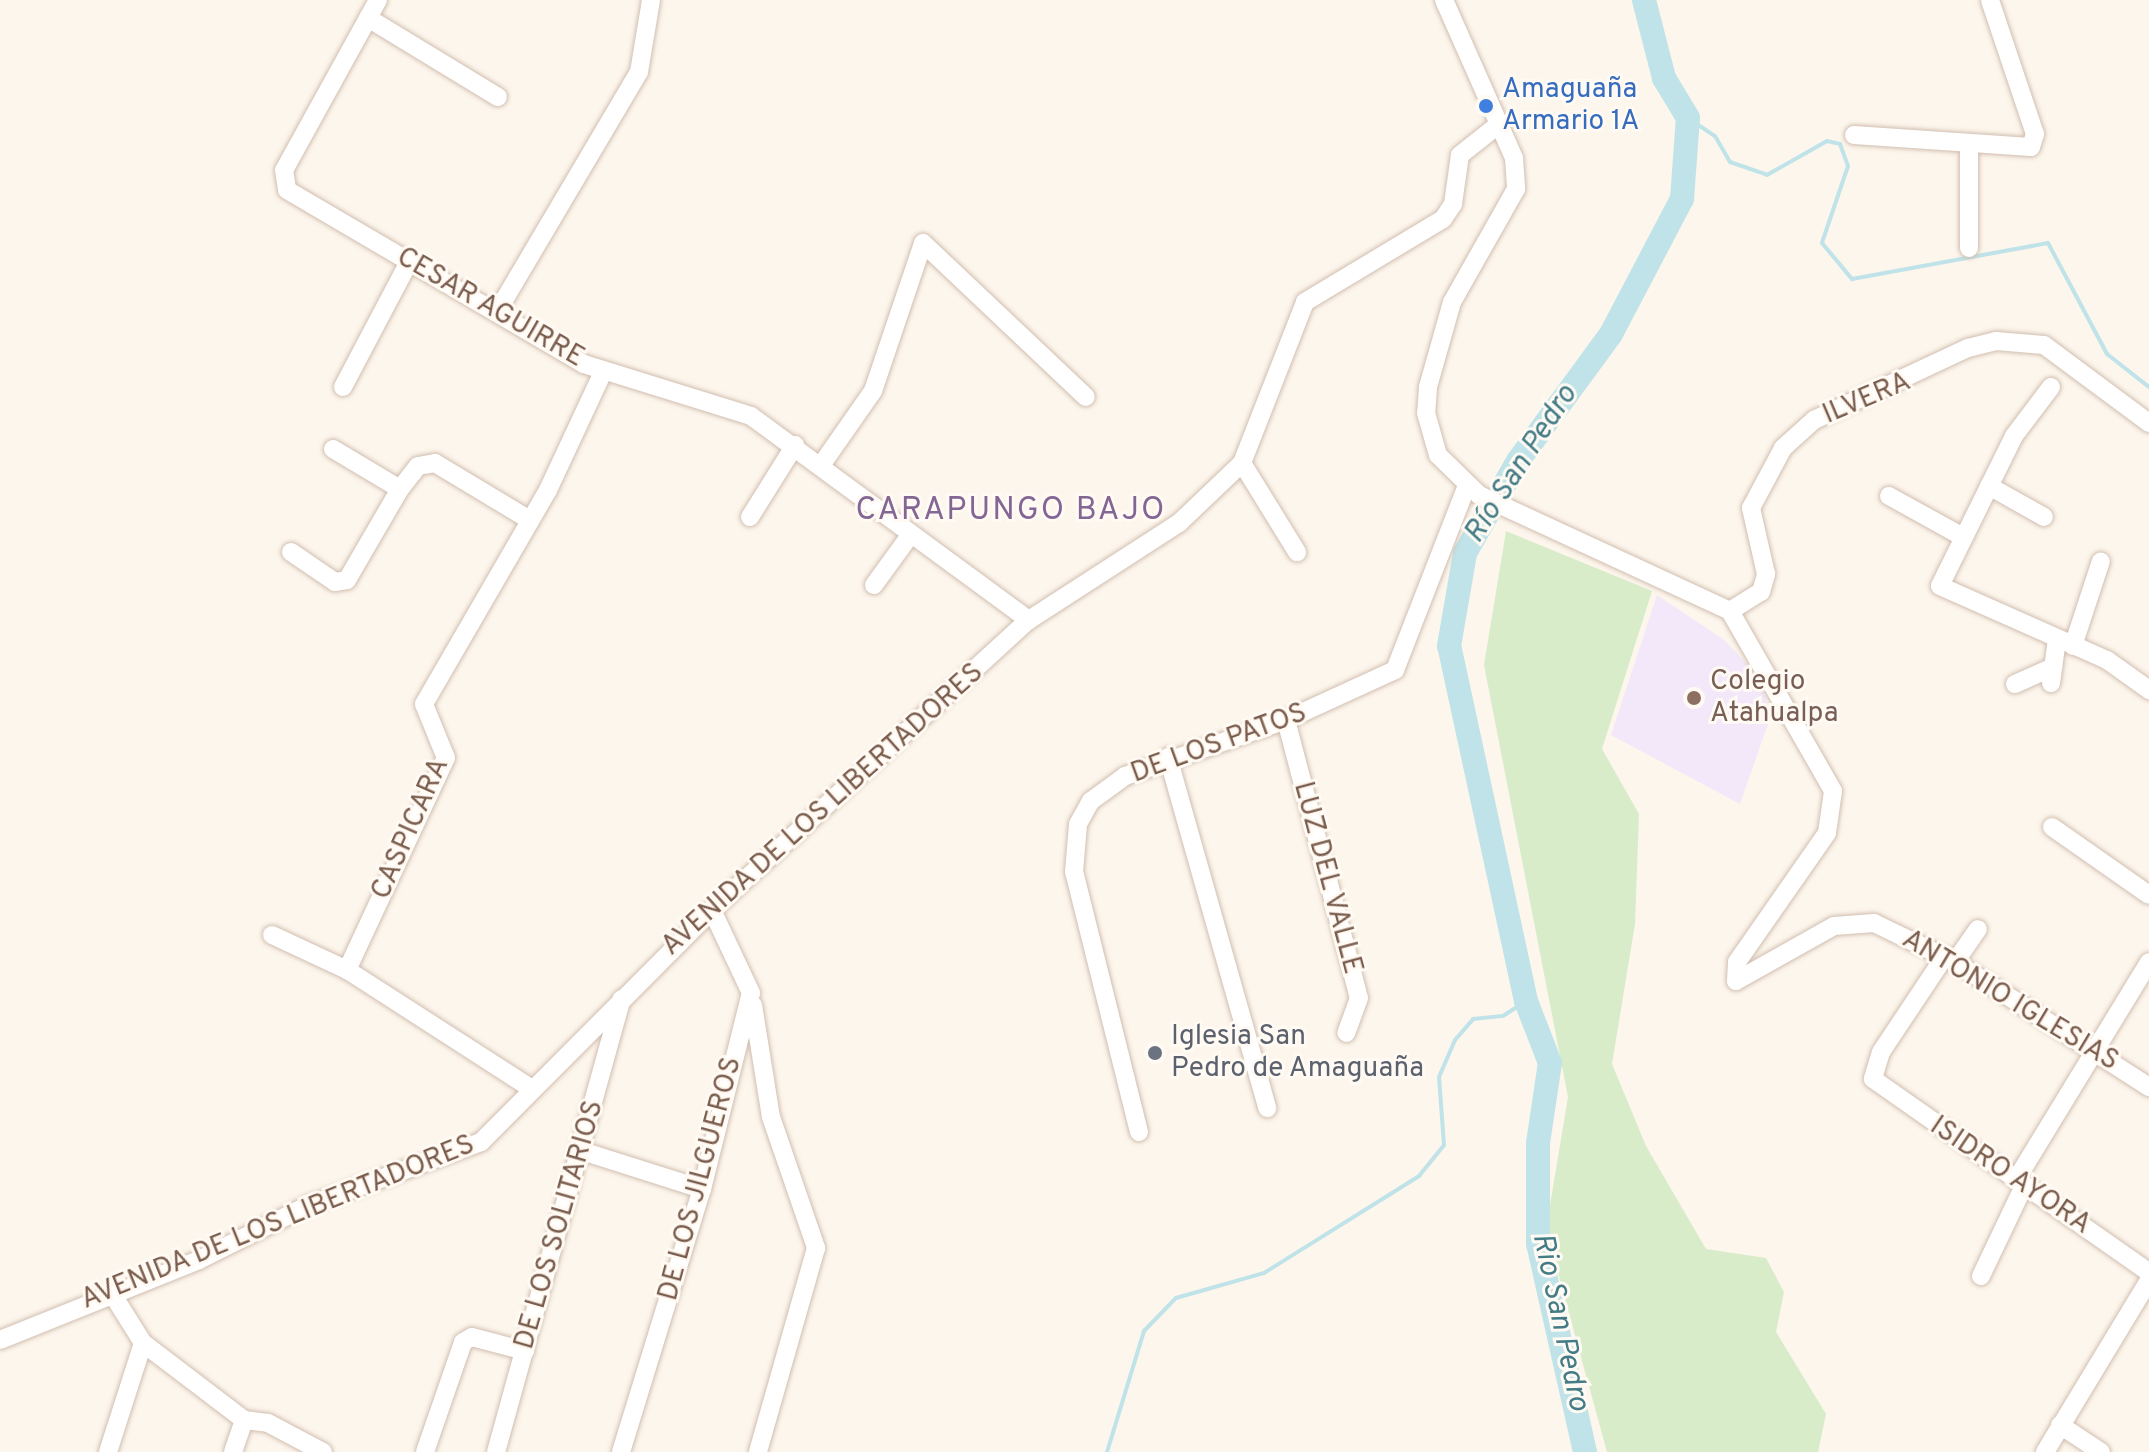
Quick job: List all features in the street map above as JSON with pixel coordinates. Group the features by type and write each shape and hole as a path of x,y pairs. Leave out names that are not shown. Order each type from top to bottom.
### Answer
{"street":[{"path":"378,0 368,18 498,97"},
{"path":"497,312 639,72 651,0"},
{"path":"1444,0 1514,158 1516,189 1452,302 1428,387 1430,435 1473,490 1529,524 1622,558 1730,611"},
{"path":"1854,135 2021,152 2035,134 1990,0"},
{"name":"CESAR AGUIRRE","path":"368,18 284,181 409,262 604,370 751,416 822,464 1029,620"},
{"name":"AVENIDA DE LOS LIBERTADORES","path":"0,1340 113,1295 309,1205 481,1142 622,996 712,910 1029,620 1168,531 1242,463 1305,302 1351,267 1443,219 1460,155 1498,125"},
{"path":"1969,147 1969,248"},
{"path":"822,464 873,391 923,243 1086,397"},
{"path":"343,387 409,262"},
{"name":"ILVERA","path":"1730,611 1761,592 1766,574 1751,508 1783,448 1814,420 1968,348 1996,341 2044,345 2149,423"},
{"name":"CASPICARA","path":"347,970 446,758 424,704 530,520 604,370"},
{"path":"2051,387 1989,486 1940,586 2065,642 2149,690"},
{"path":"750,517 795,445"},
{"path":"333,449 400,489"},
{"path":"291,552 342,583 400,489 418,466 435,463 530,520"},
{"path":"1242,463 1297,552"},
{"path":"1989,486 2044,517"},
{"name":"DE LOS PATOS","path":"1139,1132 1071,847 1091,801 1168,757 1286,720 1395,670 1473,490"},
{"path":"1889,496 1963,537"},
{"path":"874,585 911,534"},
{"path":"2015,684 2052,675 2101,561"},
{"name":"ANTONIO IGLESIAS","path":"1730,611 1833,791 1816,855 1733,977 1746,980 1783,951 1851,922 1874,923 1950,959 2100,1051 2149,1087"},
{"name":"LUZ DEL VALLE","path":"1286,720 1359,998 1346,1033"},
{"path":"1168,757 1267,1108"},
{"path":"2052,827 2149,895"},
{"path":"712,910 751,993 771,1117 815,1239 758,1452"},
{"path":"1950,959 1978,929"},
{"path":"272,935 347,970 532,1089"},
{"name":"ISIDRO AYORA","path":"1950,959 1881,1052 1873,1079 2149,1272"},
{"path":"1981,1276 2020,1183 2100,1051 2149,962"},
{"name":"DE LOS JILGUEROS","path":"621,1452 702,1189 751,993"},
{"name":"DE LOS SOLITARIOS","path":"496,1452 582,1151 622,996"},
{"path":"582,1151 702,1189"},
{"path":"2045,1452 2149,1280"},
{"path":"113,1295 143,1343 244,1420 268,1423 323,1452"},
{"path":"425,1452 463,1342 472,1337 525,1351"},
{"path":"108,1452 143,1343"},
{"path":"233,1452 244,1420"},
{"path":"2060,1425 2101,1452"}],"shaded area":[{"name":"Colegio Atahualpa","path":"1657,595 1723,639 1761,678 1770,718 1740,804 1611,735"}],"green space":[{"path":"1506,531 1652,591 1602,749 1639,814 1635,924 1612,1064 1646,1146 1706,1249 1766,1258 1784,1292 1776,1332 1826,1414 1818,1452 1607,1452 1546,1229 1568,1097 1484,665"}],"waterway":[{"name":"Río San Pedro","path":"1585,1452 1538,1244 1538,1143 1550,1063 1526,1001 1449,646 1465,553 1518,461 1611,334 1682,199 1688,118 1664,78 1644,0"},
{"path":"1688,118 1715,136 1730,162 1767,175 1827,141 1840,144 1848,166 1822,243 1852,279 2048,243 2107,354 2149,387"},
{"path":"1107,1452 1144,1331 1176,1298 1264,1273 1419,1176 1444,1145 1439,1077 1455,1040 1473,1019 1503,1016 1526,1001"}],"place":[{"name":"Amaguaña Armario 1A","path":"1486,106"},
{"name":"Colegio Atahualpa","path":"1694,698"},
{"name":"Iglesia San Pedro de Amaguaña","path":"1155,1053"}],"district":[{"name":"CARAPUNGO BAJO","path":"1011,511"}],"water label":[{"name":"Rio San Pedro","path":"1559,1322"}]}
